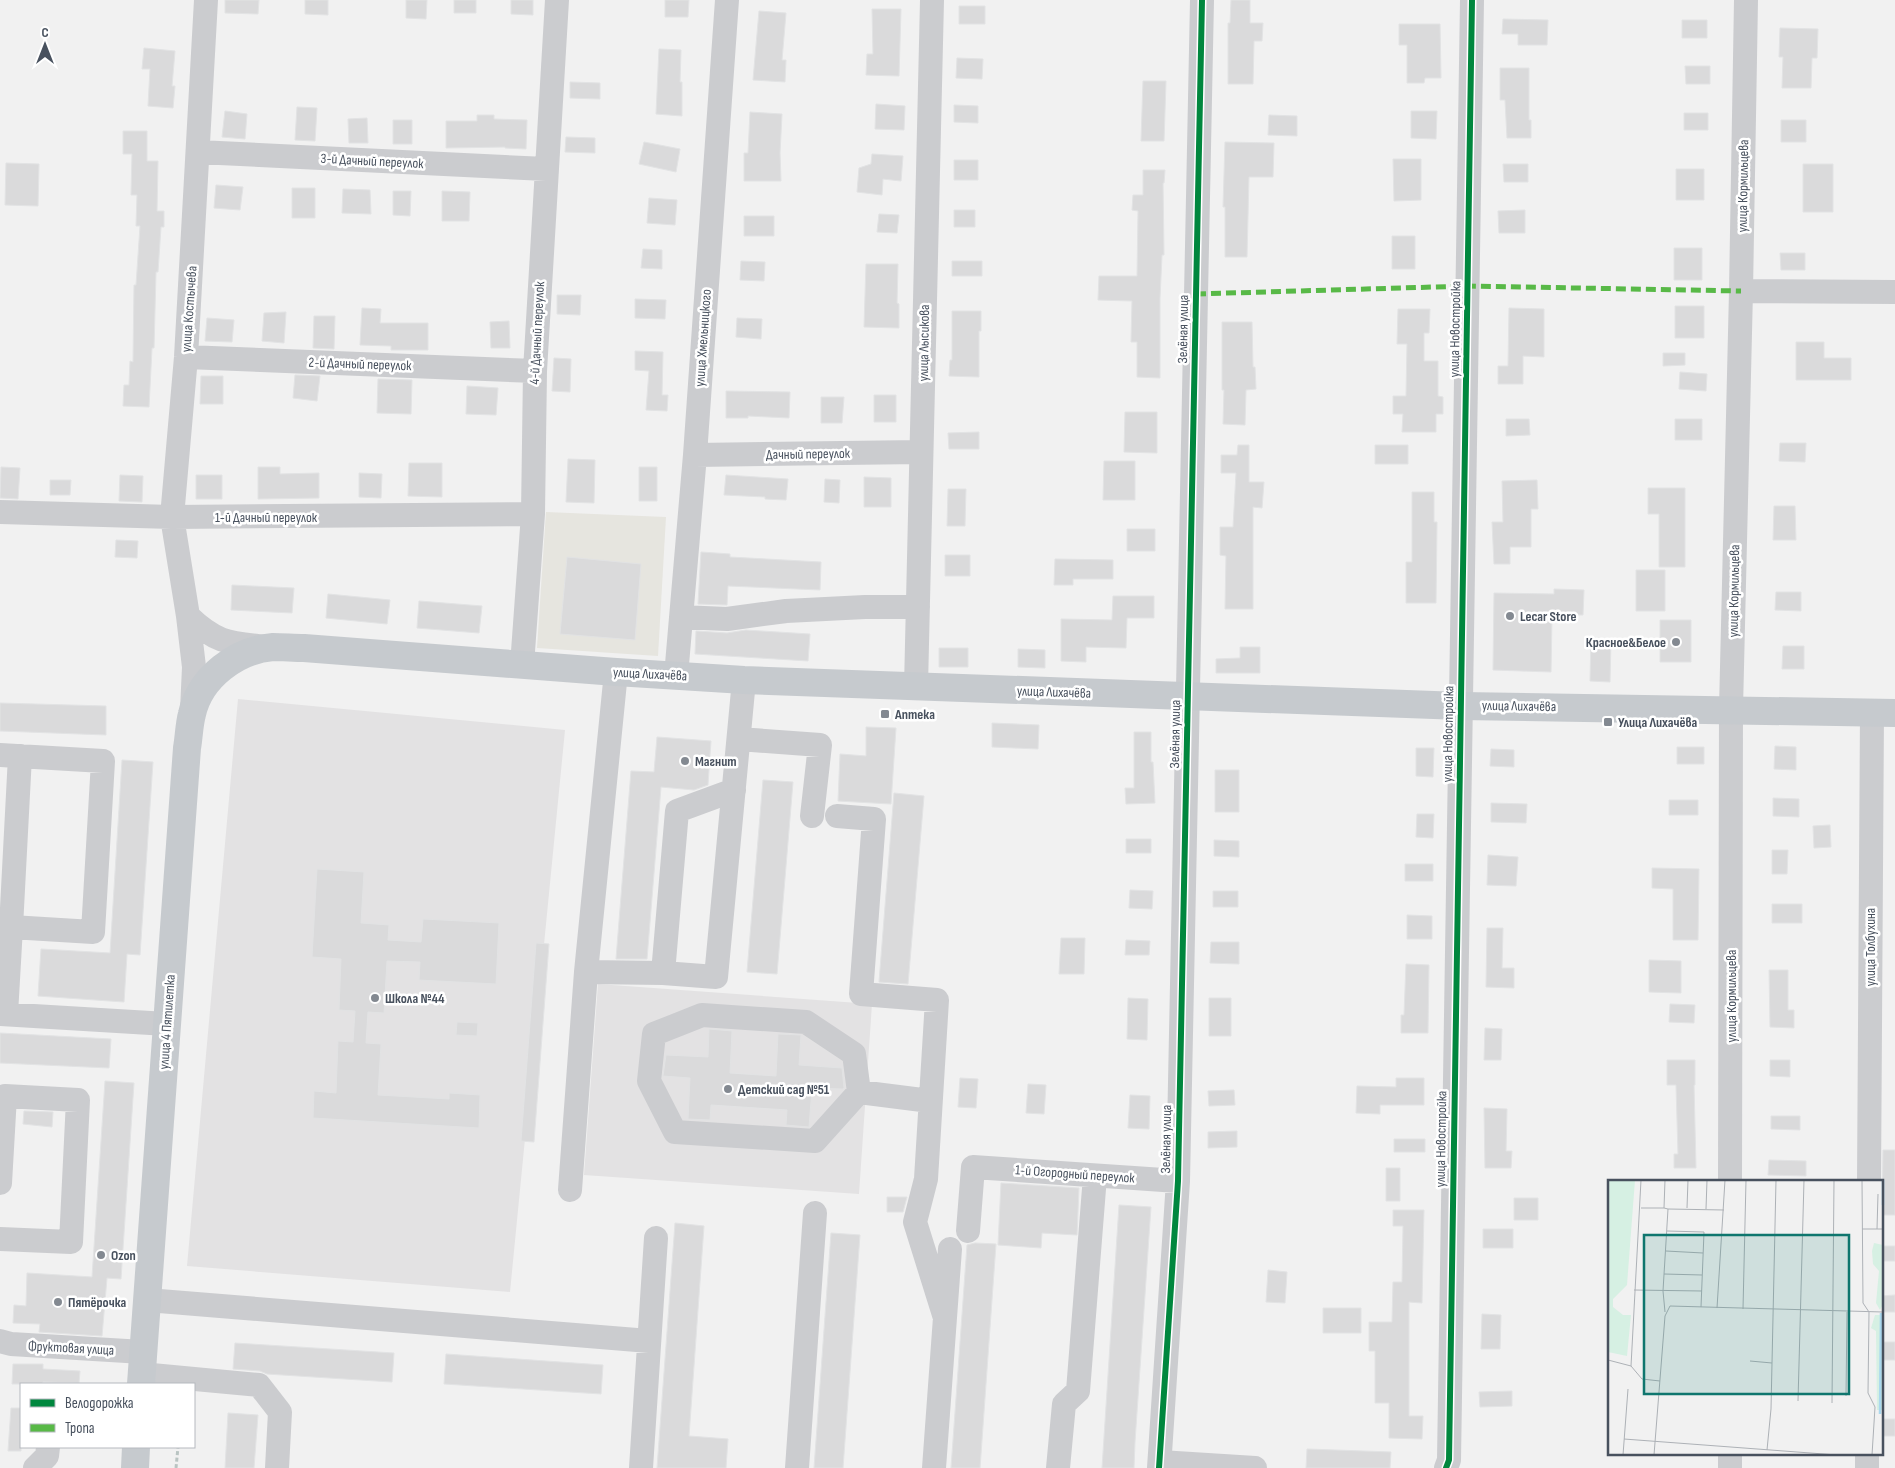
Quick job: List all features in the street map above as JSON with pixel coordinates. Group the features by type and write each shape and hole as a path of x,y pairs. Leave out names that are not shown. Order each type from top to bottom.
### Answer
{"main road":[{"name":"улица Лихачёва","path":"220,669 244,655 273,647 676,676 916,687 1461,706 1883,712"},
{"name":"улица 4 Пятилетка","path":"142,1370 187,748 192,712 200,693 220,669"},
{"path":"134,1468 136,1448"}],"street":[{"name":"улица Костычева","path":"192,712 194,667 172,517 186,357 206,0"},
{"name":"4-й Дачный переулок","path":"522,665 533,514 534,371 557,0"},
{"name":"улица Хмельницкого","path":"676,676 695,455 727,0"},
{"name":"улица Лысикова","path":"916,687 932,0"},
{"name":"Зелёная улица","path":"1160,1465 1178,1181 1202,0"},
{"name":"улица Новостройка","path":"1446,1468 1449,1460 1472,0"},
{"name":"улица Кормильцева","path":"1730,1180 1731,709 1746,0"},
{"name":"3-й Дачный переулок","path":"198,152 546,170"},
{"path":"1741,290 1895,292"},
{"name":"2-й Дачный переулок","path":"186,357 534,371"},
{"name":"Дачный переулок","path":"695,455 921,452"},
{"name":"1-й Дачный переулок","path":"0,512 172,517 533,514"},
{"path":"681,617 727,619 786,610 918,607"},
{"path":"188,616 204,631 217,638 234,643 273,647"},
{"path":"570,1190 586,972 616,672"},
{"path":"586,972 663,973 716,977 744,680"},
{"name":"улица Толбухина","path":"1869,1180 1883,712"},
{"path":"739,739 820,744 812,816"},
{"path":"11,927 93,932 103,761 10,755 11,927 3,1014 167,1024"},
{"path":"663,973 677,811 734,790"},
{"path":"837,816 874,819 861,994 938,1000 926,1179 915,1222 945,1318"},
{"path":"702,1014 806,1022 854,1054 859,1092 815,1141 675,1132 649,1081 654,1034 702,1014"},
{"path":"859,1092 930,1101"},
{"path":"0,1183 5,1096 78,1100 70,1242 0,1239"},
{"name":"1-й Огородный переулок","path":"968,1230 973,1167 1178,1181"},
{"path":"1058,1468 1064,1404 1078,1391 1095,1176"},
{"path":"797,1468 815,1213"},
{"path":"641,1468 656,1238"},
{"path":"934,1468 950,1249"},
{"path":"147,1300 649,1340"},
{"name":"Фруктовая улица","path":"0,1341 142,1370 259,1386 280,1412 276,1468"},
{"path":"35,1468 47,1456 48,1448"},
{"path":"1160,1465 1255,1468"}],"path":[{"path":"176,1468 178,1448"}],"shaded area":[{"path":"546,512 666,517 658,656 537,648"},
{"name":"Школа №44","path":"238,699 565,730 510,1292 187,1266"},
{"name":"Детский сад №51","path":"598,984 872,1004 859,1194 584,1175"}],"building":[{"path":"225,0 259,0 258,14 225,13"},
{"path":"305,0 328,0 328,15 305,14"},
{"path":"406,0 427,0 426,19 406,18"},
{"path":"454,0 476,0 476,13 454,13"},
{"path":"511,0 533,0 533,15 511,14"},
{"path":"665,0 689,0 688,17 665,17"},
{"path":"1231,0 1250,0 1250,23 1263,23 1262,41 1254,41 1253,84 1228,84 1228,23 1230,23"},
{"path":"959,6 985,6 985,24 959,24"},
{"path":"872,9 901,9 899,76 866,75 867,54 873,54"},
{"path":"759,11 786,13 782,60 786,60 785,82 753,80"},
{"path":"1503,19 1548,20 1547,45 1518,45 1518,34 1502,34"},
{"path":"1682,20 1707,20 1707,38 1682,38"},
{"path":"1399,24 1440,24 1441,78 1425,78 1424,83 1407,83 1407,45 1399,45"},
{"path":"1780,28 1818,29 1817,58 1812,58 1811,88 1782,88 1783,57 1779,57"},
{"path":"144,48 175,51 172,86 175,86 173,108 148,106 150,69 142,69"},
{"path":"659,49 681,50 682,116 656,114"},
{"path":"957,58 983,59 982,79 956,78"},
{"path":"1685,66 1710,66 1710,84 1686,84"},
{"path":"1500,68 1529,68 1531,138 1507,138 1505,100 1500,100"},
{"path":"1143,81 1166,81 1164,141 1141,141"},
{"path":"570,82 600,83 600,99 570,98"},
{"path":"876,104 905,106 904,130 875,129"},
{"path":"954,105 978,106 978,123 954,122"},
{"path":"297,107 317,108 315,141 295,140"},
{"path":"225,111 247,114 245,139 222,137"},
{"path":"1411,111 1437,111 1436,139 1411,138"},
{"path":"750,112 782,114 781,181 744,181 744,153 748,153"},
{"path":"1684,113 1708,113 1708,130 1684,130"},
{"path":"477,115 494,115 494,119 527,120 526,149 505,147 446,148 446,121 477,121"},
{"path":"1269,115 1297,116 1297,136 1268,135"},
{"path":"367,118 368,143 349,143 348,119"},
{"path":"393,120 412,120 412,144 393,144"},
{"path":"1781,120 1806,120 1806,142 1781,142"},
{"path":"123,131 147,131 147,161 158,161 157,211 164,211 164,227 161,227 158,272 156,272 154,348 152,348 149,407 123,406 124,385 129,385 130,361 133,362 134,285 136,285 140,226 136,226 137,195 131,195 132,154 123,154"},
{"path":"566,137 595,138 595,153 565,152"},
{"path":"644,142 680,149 676,172 639,164"},
{"path":"1225,142 1274,143 1273,177 1249,177 1247,257 1225,257 1225,207 1223,207"},
{"path":"872,154 903,156 901,181 883,179 882,195 857,192 859,168 871,164"},
{"path":"1393,159 1421,159 1421,200 1394,201"},
{"path":"954,160 978,160 978,180 954,180"},
{"path":"6,163 39,164 38,206 5,205"},
{"path":"1503,164 1528,164 1528,182 1504,182"},
{"path":"1803,164 1833,164 1833,212 1803,212"},
{"path":"1676,169 1704,169 1704,200 1676,200"},
{"path":"1143,170 1165,170 1163,183 1164,255 1162,255 1160,298 1160,378 1137,377 1137,342 1131,342 1132,301 1098,300 1099,276 1137,276 1138,211 1132,210 1133,195 1143,195"},
{"path":"216,185 243,187 240,210 214,208"},
{"path":"292,188 315,188 315,218 292,218"},
{"path":"343,189 370,190 371,214 342,213"},
{"path":"393,191 411,191 410,216 393,215"},
{"path":"442,191 470,192 469,221 442,221"},
{"path":"649,198 677,200 675,225 647,223"},
{"path":"954,210 975,210 975,227 954,227"},
{"path":"1525,210 1525,233 1499,233 1498,211"},
{"path":"879,214 899,215 897,233 877,232"},
{"path":"744,216 774,216 774,236 744,236"},
{"path":"1392,236 1415,236 1415,269 1392,269"},
{"path":"1674,248 1702,248 1702,280 1674,280"},
{"path":"643,249 662,250 662,269 641,268"},
{"path":"1780,253 1805,253 1805,270 1781,270"},
{"path":"741,261 765,262 764,281 740,280"},
{"path":"952,261 982,261 982,276 952,276"},
{"path":"866,264 898,264 897,303 899,304 899,328 864,327"},
{"path":"557,295 581,295 580,315 557,314"},
{"path":"635,299 666,300 665,319 635,318"},
{"path":"1675,306 1704,306 1704,338 1675,338"},
{"path":"362,308 381,309 380,323 428,323 428,350 391,350 391,346 360,345"},
{"path":"1509,308 1544,309 1544,357 1523,356 1523,384 1498,384 1498,366 1508,366"},
{"path":"1398,309 1430,309 1429,333 1424,333 1424,361 1438,361 1438,396 1443,397 1443,414 1436,414 1436,432 1402,432 1403,414 1393,414 1393,396 1406,396 1407,344 1397,344"},
{"path":"952,311 981,311 979,377 949,376 950,360 952,360"},
{"path":"286,312 284,343 262,341 264,313"},
{"path":"314,316 335,316 334,349 313,348"},
{"path":"207,318 234,320 232,342 205,341"},
{"path":"737,318 762,319 761,339 736,337"},
{"path":"509,321 510,348 491,348 490,322"},
{"path":"1222,322 1252,322 1253,367 1255,367 1256,389 1246,390 1245,425 1223,424"},
{"path":"1796,342 1824,342 1824,358 1851,358 1851,380 1796,380"},
{"path":"635,351 663,352 662,395 668,395 667,411 646,410 649,371 635,370"},
{"path":"1663,353 1685,353 1685,365 1663,366"},
{"path":"554,358 571,359 570,392 552,391"},
{"path":"1680,372 1707,374 1706,391 1679,389"},
{"path":"295,375 320,376 317,401 293,398"},
{"path":"201,376 223,376 223,404 200,404"},
{"path":"378,379 412,380 411,414 377,413"},
{"path":"467,386 498,388 496,415 466,414"},
{"path":"726,391 790,392 789,418 748,416 748,418 726,418"},
{"path":"874,395 896,395 896,422 874,422"},
{"path":"821,397 844,397 842,423 821,423"},
{"path":"1125,412 1157,412 1157,453 1124,452"},
{"path":"1506,419 1529,419 1530,435 1506,436"},
{"path":"1675,419 1702,419 1702,440 1675,440"},
{"path":"979,432 979,449 949,449 948,433"},
{"path":"1780,443 1806,443 1805,462 1779,461"},
{"path":"1238,445 1249,445 1249,482 1264,482 1262,508 1253,507 1253,609 1225,609 1226,556 1220,555 1220,527 1233,527 1236,473 1221,473 1221,455 1237,455"},
{"path":"1375,445 1408,445 1408,464 1375,464"},
{"path":"568,459 595,460 594,503 566,502"},
{"path":"1104,461 1135,461 1135,500 1103,500"},
{"path":"409,463 442,463 442,497 408,496"},
{"path":"1,467 20,468 18,499 0,498"},
{"path":"258,467 280,467 280,474 319,473 319,498 258,499"},
{"path":"639,467 657,467 657,501 639,501"},
{"path":"359,473 382,474 381,498 359,497"},
{"path":"120,475 143,476 142,502 119,501"},
{"path":"196,475 222,475 222,499 196,499"},
{"path":"726,475 788,479 786,500 724,495"},
{"path":"864,477 891,478 891,507 864,507"},
{"path":"825,479 840,480 839,503 824,502"},
{"path":"50,480 71,480 70,495 50,495"},
{"path":"1537,480 1538,509 1531,509 1531,547 1510,547 1510,564 1494,564 1492,522 1503,522 1502,481"},
{"path":"1648,488 1685,488 1685,567 1659,567 1659,514 1648,514"},
{"path":"948,489 966,489 965,526 947,526"},
{"path":"1412,492 1434,492 1434,522 1437,522 1436,603 1406,603 1406,562 1412,562"},
{"path":"1774,506 1795,506 1796,540 1773,540"},
{"path":"1127,529 1155,529 1155,551 1127,551"},
{"path":"116,540 138,541 137,558 115,557"},
{"path":"701,552 730,554 730,557 821,562 820,590 728,586 727,605 698,604"},
{"path":"945,555 970,555 970,576 945,576"},
{"path":"567,557 641,564 635,640 560,634"},
{"path":"1055,559 1113,560 1113,579 1073,579 1073,585 1054,585"},
{"path":"1636,570 1665,570 1665,611 1636,611"},
{"path":"232,585 294,588 292,613 231,610"},
{"path":"1554,589 1584,590 1583,615 1552,615 1551,672 1493,670 1494,593 1554,594"},
{"path":"1776,592 1801,592 1801,611 1775,610"},
{"path":"328,594 390,600 387,624 326,618"},
{"path":"1113,596 1154,596 1154,618 1127,618 1126,648 1086,647 1086,662 1061,661 1061,619 1112,620"},
{"path":"419,601 482,606 479,633 417,628"},
{"path":"1660,620 1691,620 1691,662 1660,662"},
{"path":"746,630 810,634 808,661 695,654 696,631 727,633"},
{"path":"1591,638 1611,639 1610,682 1590,681"},
{"path":"1783,646 1804,646 1804,669 1782,669"},
{"path":"1240,647 1260,647 1260,673 1216,673 1216,659 1240,658"},
{"path":"939,648 968,648 968,667 939,667"},
{"path":"1018,649 1045,650 1045,668 1018,667"},
{"path":"0,703 106,706 106,735 0,731"},
{"path":"992,723 1039,725 1038,749 992,747"},
{"path":"866,727 896,728 891,804 838,801 840,754 866,756"},
{"path":"1134,732 1151,732 1151,762 1153,762 1155,803 1126,804 1125,788 1134,788"},
{"path":"657,737 711,741 708,785 694,790 661,787 647,959 616,959 631,771 654,772"},
{"path":"1775,746 1796,747 1796,770 1774,769"},
{"path":"1677,747 1704,747 1704,764 1677,764"},
{"path":"1416,748 1434,748 1433,777 1416,776"},
{"path":"1491,749 1514,750 1514,767 1490,766"},
{"path":"122,760 153,762 140,955 127,954 124,1002 38,996 41,949 110,953"},
{"path":"1215,770 1239,770 1239,812 1215,812"},
{"path":"763,780 793,782 777,974 747,972"},
{"path":"894,793 924,796 908,984 879,982"},
{"path":"1773,798 1799,799 1799,817 1773,816"},
{"path":"1669,800 1698,800 1698,815 1669,815"},
{"path":"1491,803 1527,804 1526,823 1491,822"},
{"path":"1417,814 1434,814 1433,838 1416,837"},
{"path":"1830,825 1831,847 1814,848 1813,826"},
{"path":"1126,839 1151,839 1151,853 1126,853"},
{"path":"1214,840 1239,841 1239,857 1214,856"},
{"path":"1772,850 1788,850 1787,874 1772,874"},
{"path":"1488,855 1518,857 1516,886 1487,885"},
{"path":"1405,864 1433,864 1433,881 1405,881"},
{"path":"1652,868 1699,869 1698,940 1673,940 1673,889 1652,888"},
{"path":"317,869 364,872 361,923 389,925 388,940 421,942 423,919 499,923 496,984 419,980 420,962 387,961 384,1013 368,1012 366,1043 381,1044 378,1095 449,1099 449,1093 480,1095 479,1128 313,1118 314,1091 336,1093 338,1041 353,1042 355,1011 339,1010 341,959 312,957"},
{"path":"1130,890 1153,891 1152,909 1129,908"},
{"path":"1213,891 1238,891 1238,907 1213,907"},
{"path":"1772,904 1802,904 1802,923 1772,923"},
{"path":"1407,915 1432,916 1432,939 1407,939"},
{"path":"1487,928 1503,928 1502,968 1514,968 1514,988 1486,987"},
{"path":"1061,938 1085,938 1084,974 1059,974"},
{"path":"1126,940 1150,941 1149,955 1125,955"},
{"path":"1211,942 1239,942 1239,964 1210,963"},
{"path":"536,943 549,944 534,1142 521,1141"},
{"path":"1649,960 1681,961 1681,993 1649,992"},
{"path":"1406,964 1429,965 1428,1033 1401,1033 1401,1015 1404,1015"},
{"path":"1769,970 1788,970 1788,1010 1794,1010 1794,1028 1770,1027"},
{"path":"1128,998 1148,999 1147,1040 1127,1039"},
{"path":"1209,998 1231,998 1231,1036 1209,1036"},
{"path":"1670,1004 1695,1005 1694,1023 1669,1022"},
{"path":"457,1022 478,1023 477,1036 456,1035"},
{"path":"1485,1028 1502,1029 1501,1060 1484,1060"},
{"path":"709,1029 732,1031 730,1073 776,1076 778,1034 801,1035 799,1065 842,1068 844,1088 812,1088 809,1127 786,1125 787,1110 711,1105 710,1120 688,1119 690,1078 663,1076 666,1055 708,1057"},
{"path":"0,1033 111,1039 109,1068 0,1063"},
{"path":"1667,1060 1695,1060 1696,1168 1674,1168 1674,1154 1678,1154 1676,1085 1667,1085"},
{"path":"1770,1060 1790,1060 1790,1077 1770,1076"},
{"path":"960,1078 978,1079 976,1108 958,1107"},
{"path":"1396,1078 1424,1078 1424,1105 1380,1105 1380,1114 1356,1113 1357,1086 1396,1087"},
{"path":"105,1081 134,1083 121,1279 107,1278 102,1336 39,1332 40,1324 13,1323 14,1305 26,1306 27,1273 92,1277"},
{"path":"1028,1084 1046,1085 1044,1114 1026,1113"},
{"path":"1234,1090 1235,1105 1209,1106 1208,1091"},
{"path":"1130,1095 1150,1096 1149,1129 1128,1128"},
{"path":"1484,1108 1507,1109 1506,1151 1512,1151 1511,1168 1485,1168"},
{"path":"24,1111 53,1112 52,1127 23,1124"},
{"path":"1771,1116 1800,1116 1800,1130 1771,1129"},
{"path":"1237,1131 1237,1147 1208,1148 1208,1132"},
{"path":"1394,1139 1425,1139 1425,1152 1394,1152"},
{"path":"1883,1150 1895,1150 1895,1215 1882,1215"},
{"path":"1769,1160 1806,1161 1806,1176 1768,1175"},
{"path":"1386,1168 1400,1168 1400,1201 1386,1201"},
{"path":"1001,1183 1079,1188 1077,1235 1042,1233 1041,1248 998,1245"},
{"path":"887,1197 907,1197 903,1212 887,1212"},
{"path":"1514,1198 1538,1198 1538,1220 1514,1220"},
{"path":"1119,1205 1151,1207 1134,1468 1102,1468"},
{"path":"1393,1210 1424,1210 1422,1303 1409,1302 1409,1416 1423,1416 1422,1439 1389,1438 1389,1403 1375,1403 1375,1351 1369,1351 1369,1322 1392,1322 1393,1282 1402,1282 1403,1226 1393,1226"},
{"path":"675,1223 704,1226 689,1436 728,1439 726,1468 657,1468"},
{"path":"1483,1229 1513,1229 1513,1248 1483,1248"},
{"path":"831,1233 860,1235 843,1468 814,1468"},
{"path":"975,1243 996,1244 980,1468 951,1468 967,1245"},
{"path":"1882,1246 1895,1246 1895,1261 1882,1261"},
{"path":"1268,1270 1287,1272 1285,1303 1266,1302"},
{"path":"1895,1295 1895,1312 1882,1312 1882,1296"},
{"path":"1323,1308 1361,1308 1361,1333 1323,1333"},
{"path":"1482,1314 1501,1315 1500,1349 1481,1349"},
{"path":"1882,1342 1895,1342 1895,1360 1882,1360"},
{"path":"235,1343 394,1353 392,1382 267,1374 260,1371 233,1369"},
{"path":"446,1354 603,1365 601,1394 444,1384"},
{"path":"13,1364 43,1364 43,1369 80,1371 79,1383 43,1382 12,1384"},
{"path":"1512,1391 1512,1406 1480,1407 1479,1392"},
{"path":"11,1408 20,1408 21,1451 8,1451"},
{"path":"228,1413 258,1415 254,1468 225,1468"},
{"path":"1882,1419 1895,1419 1895,1436 1882,1436"},
{"path":"1307,1449 1391,1452 1390,1468 1306,1468"}],"marked path":[{"path":"1196,294 1468,286 1741,291"}],"cycle path":[{"path":"1159,1468 1178,1181 1202,0"},
{"path":"1446,1468 1449,1460 1472,0"}],"place":[{"name":"Lecar Store","path":"1510,616"},
{"name":"Красное&Белое","path":"1676,642"},
{"name":"Аптека","path":"885,714"},
{"name":"Улица Лихачёва","path":"1608,722"},
{"name":"Магнит","path":"685,761"},
{"name":"Школа №44","path":"375,998"},
{"name":"Детский сад №51","path":"728,1089"},
{"name":"Ozon","path":"101,1255"},
{"name":"Пятёрочка","path":"58,1302"}]}
